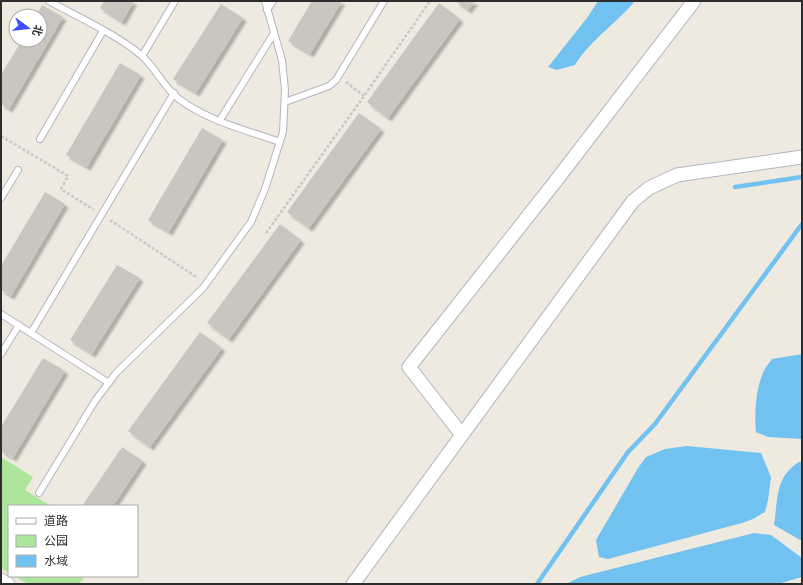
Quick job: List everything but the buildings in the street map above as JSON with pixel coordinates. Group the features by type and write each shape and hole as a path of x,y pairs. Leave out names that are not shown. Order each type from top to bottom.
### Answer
{"street":[{"path":"462,435 409,367 555,182 694,1"},
{"path":"353,584 633,201 649,188 677,175 802,157"},
{"path":"1,580 8,584"}],"lane":[{"path":"49,1 57,3 123,42 142,56 178,98 200,112 280,142"},
{"path":"142,56 175,1"},
{"path":"39,493 95,401 116,373 203,288 251,222 266,189 283,132 286,90 282,60 265,1"},
{"path":"268,10 273,1"},
{"path":"285,102 329,86 336,80 384,1"},
{"path":"40,139 103,30"},
{"path":"220,120 274,33"},
{"path":"31,333 174,93"},
{"path":"1,198 18,170"},
{"path":"1,314 109,383"},
{"path":"1,354 19,325"}],"path":[{"path":"266,233 430,1"},
{"path":"338,76 364,96"}],"green space":[{"path":"1,457 33,477 25,490 49,505 8,505 8,572 1,568"},
{"path":"16,577 84,577 79,584 28,584"}],"water":[{"path":"598,1 635,1 588,47 575,65 557,70 548,67 587,18"},
{"path":"802,354 802,439 768,437 756,432 755,417 758,391 762,375 766,368 772,359"},
{"path":"687,446 761,453 771,477 765,512 742,523 608,559 599,557 596,540 646,457 665,449"},
{"path":"799,462 802,462 802,541 774,525 779,489 791,468"},
{"path":"754,533 771,535 802,558 802,577 778,584 566,584 580,577"}],"waterway":[{"path":"735,187 802,177"},
{"path":"537,584 628,452 655,424 802,224"}]}
